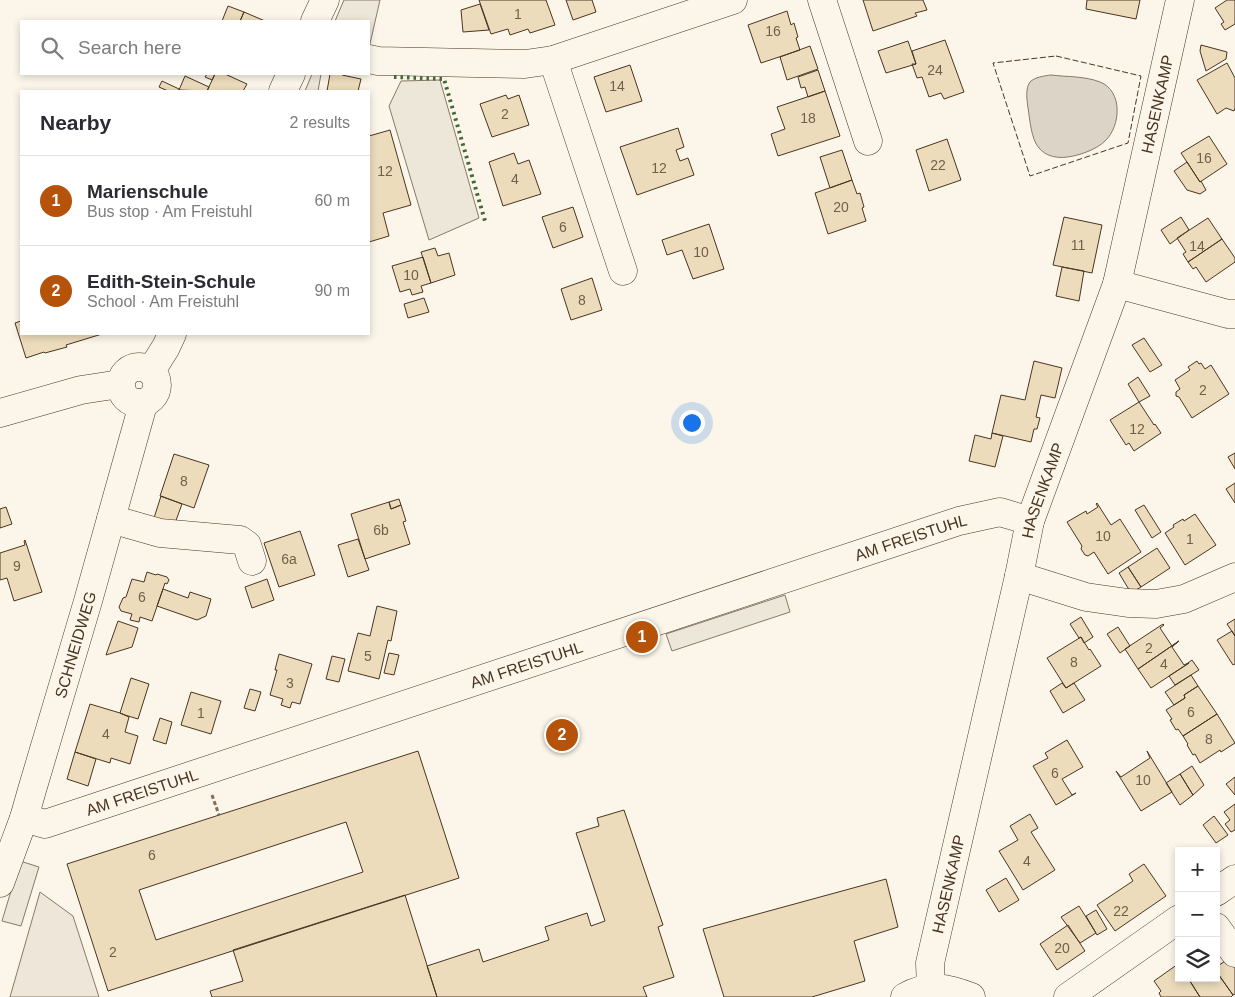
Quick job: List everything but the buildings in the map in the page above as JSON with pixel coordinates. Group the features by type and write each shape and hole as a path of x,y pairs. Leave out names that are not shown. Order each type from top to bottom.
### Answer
{"street":[{"path":"315,20 325,0"},
{"path":"370,59 378,61 525,64 553,60 733,0"},
{"path":"822,0 868,141"},
{"name":"HASENKAMP","path":"931,988 930,962 1030,520 1117,284 1180,0"},
{"path":"553,60 623,271"},
{"path":"283,90 291,75"},
{"path":"1117,284 1228,314 1235,314"},
{"path":"151,371 172,335"},
{"path":"142,367 151,371 157,380 157,390 151,399 141,403 131,402 123,394 120,384 124,374 132,368 142,367"},
{"path":"0,413 80,390 120,384"},
{"name":"SCHNEIDWEG","path":"0,883 24,818 111,519 142,408 141,403"},
{"name":"AM FREISTUHL","path":"24,818 45,824 959,521 1000,512 1030,520"},
{"path":"111,519 160,533 240,540 247,545 252,561"},
{"path":"1018,576 1086,597 1128,603 1156,604 1184,599 1235,577"},
{"path":"1220,889 1235,879"},
{"path":"1068,997 1175,922"},
{"path":"1220,932 1235,953"},
{"path":"904,997 931,988 954,990 971,997"}],"shaded area":[{"path":"344,0 380,0 370,44 370,20 335,20"},
{"path":"312,75 321,75 318,90 305,90"},
{"path":"1051,75 1094,80 1100,82 1113,93 1116,101 1117,118 1110,135 1102,144 1070,157 1057,157 1044,153 1036,144 1031,129 1027,88 1034,79"},
{"path":"440,80 479,218 429,240 389,106 401,81"},
{"path":"785,595 790,612 672,651 666,634"},
{"path":"20,861 39,867 21,926 2,921"},
{"path":"40,892 73,916 99,997 10,997"}],"hedge":[{"path":"394,77 444,79 485,221"}],"fence":[{"path":"1056,56 1141,76 1128,143 1030,176 993,63 1056,56"}],"place":[{"name":"Marienschule","path":"642,637"},
{"name":"Edith-Stein-Schule","path":"562,735"}]}
